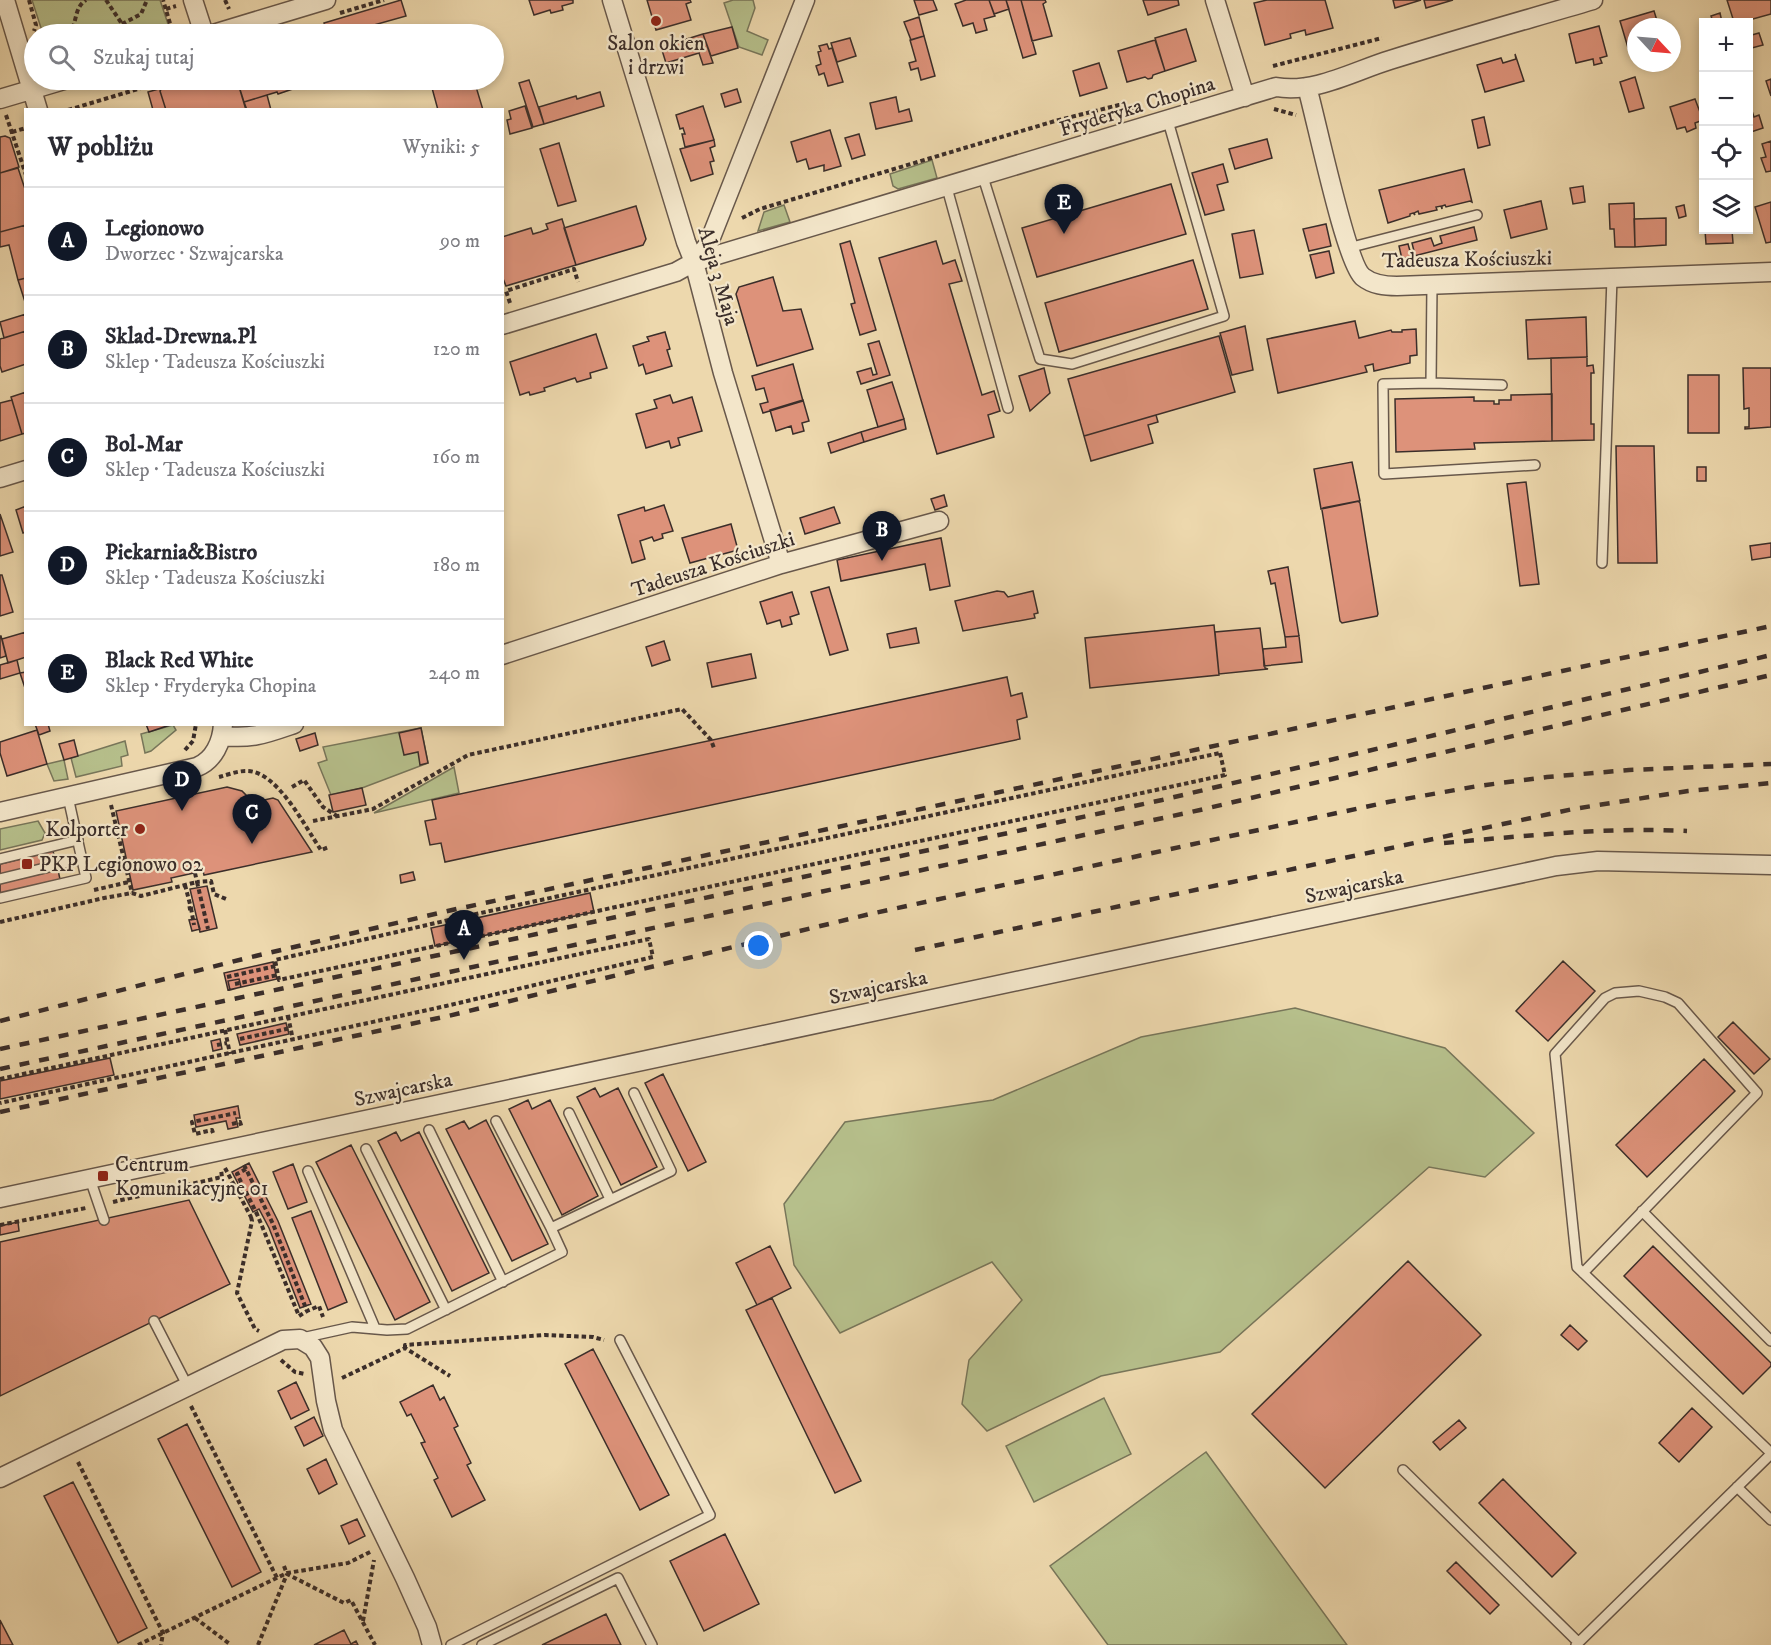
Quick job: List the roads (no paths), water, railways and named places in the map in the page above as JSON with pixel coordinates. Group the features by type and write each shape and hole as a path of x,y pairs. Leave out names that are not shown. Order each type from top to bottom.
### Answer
{"street":[{"path":"5,0 24,63"},
{"path":"193,0 201,24"},
{"path":"246,24 326,0"},
{"name":"Aleja 3 Maja","path":"612,0 694,262 723,373 781,564"},
{"path":"694,262 708,245 805,0"},
{"path":"1215,0 1245,97"},
{"name":"Fryderyka Chopina","path":"504,324 676,272 694,262 947,188 1276,87 1292,90 1307,87 1389,60 1593,0"},
{"name":"Tadeusza Kościuszki","path":"1307,87 1348,248 1361,276 1378,285 1771,273"},
{"path":"0,99 29,90"},
{"path":"32,90 37,108"},
{"path":"0,478 24,471"},
{"name":"Tadeusza Kościuszki","path":"504,654 781,564 939,521"},
{"path":"0,812 197,767 213,754 222,730 237,738 262,736 289,726"},
{"name":"Szwajcarska","path":"0,1198 1556,866 1598,861 1771,865"},
{"path":"0,1478 283,1340 300,1339 313,1347 320,1358 333,1430 405,1578 427,1627 432,1645"}],"lane":[{"path":"983,177 1040,359 1072,364 1224,316 1168,121"},
{"path":"947,188 1008,408"},
{"path":"1348,248 1477,215"},
{"path":"1602,563 1612,278"},
{"path":"1431,383 1432,285"},
{"path":"1502,385 1383,384 1384,474 1535,465"},
{"path":"0,898 86,878 68,797"},
{"path":"0,859 78,840"},
{"path":"0,879 82,859"},
{"path":"1403,1470 1578,1644 1771,1453 1577,1267 1555,1054 1605,998 1615,993 1639,991 1665,997 1678,1004 1757,1093 1583,1272"},
{"path":"551,1228 671,1171 634,1093"},
{"path":"569,1113 610,1199"},
{"path":"300,1339 342,1328 407,1329 562,1252 496,1121"},
{"path":"429,1130 503,1282"},
{"path":"366,1149 446,1310"},
{"path":"308,1171 375,1328"},
{"path":"90,1179 104,1220"},
{"path":"1642,1211 1771,1341"},
{"path":"154,1321 188,1386"},
{"path":"451,1645 710,1515 620,1340"},
{"path":"1737,1487 1771,1520"},
{"path":"482,1645 618,1578 651,1645"}],"railway":[{"path":"0,1021 247,958 452,910 1771,626"},
{"path":"0,1049 1162,800 1771,655"},
{"path":"0,1069 1200,810 1771,675"},
{"path":"0,1112 448,1016 870,914 1388,802 1478,786 1547,777 1629,770 1771,764"},
{"path":"915,950 1573,809 1688,791 1771,783"},
{"path":"1444,843 1595,831 1687,831"}],"place":[{"name":"Salon okien i drzwi","path":"656,21"},
{"name":"Black Red White","path":"1064,234"},
{"name":"Sklad-Drewna.Pl","path":"882,561"},
{"name":"Piekarnia&Bistro","path":"182,811"},
{"name":"Kolporter","path":"140,829"},
{"name":"Bol-Mar","path":"252,844"},
{"name":"PKP Legionowo 02","path":"27,864"},
{"name":"Legionowo","path":"464,960"},
{"name":"Centrum Komunikacyjne 01","path":"103,1176"}]}
